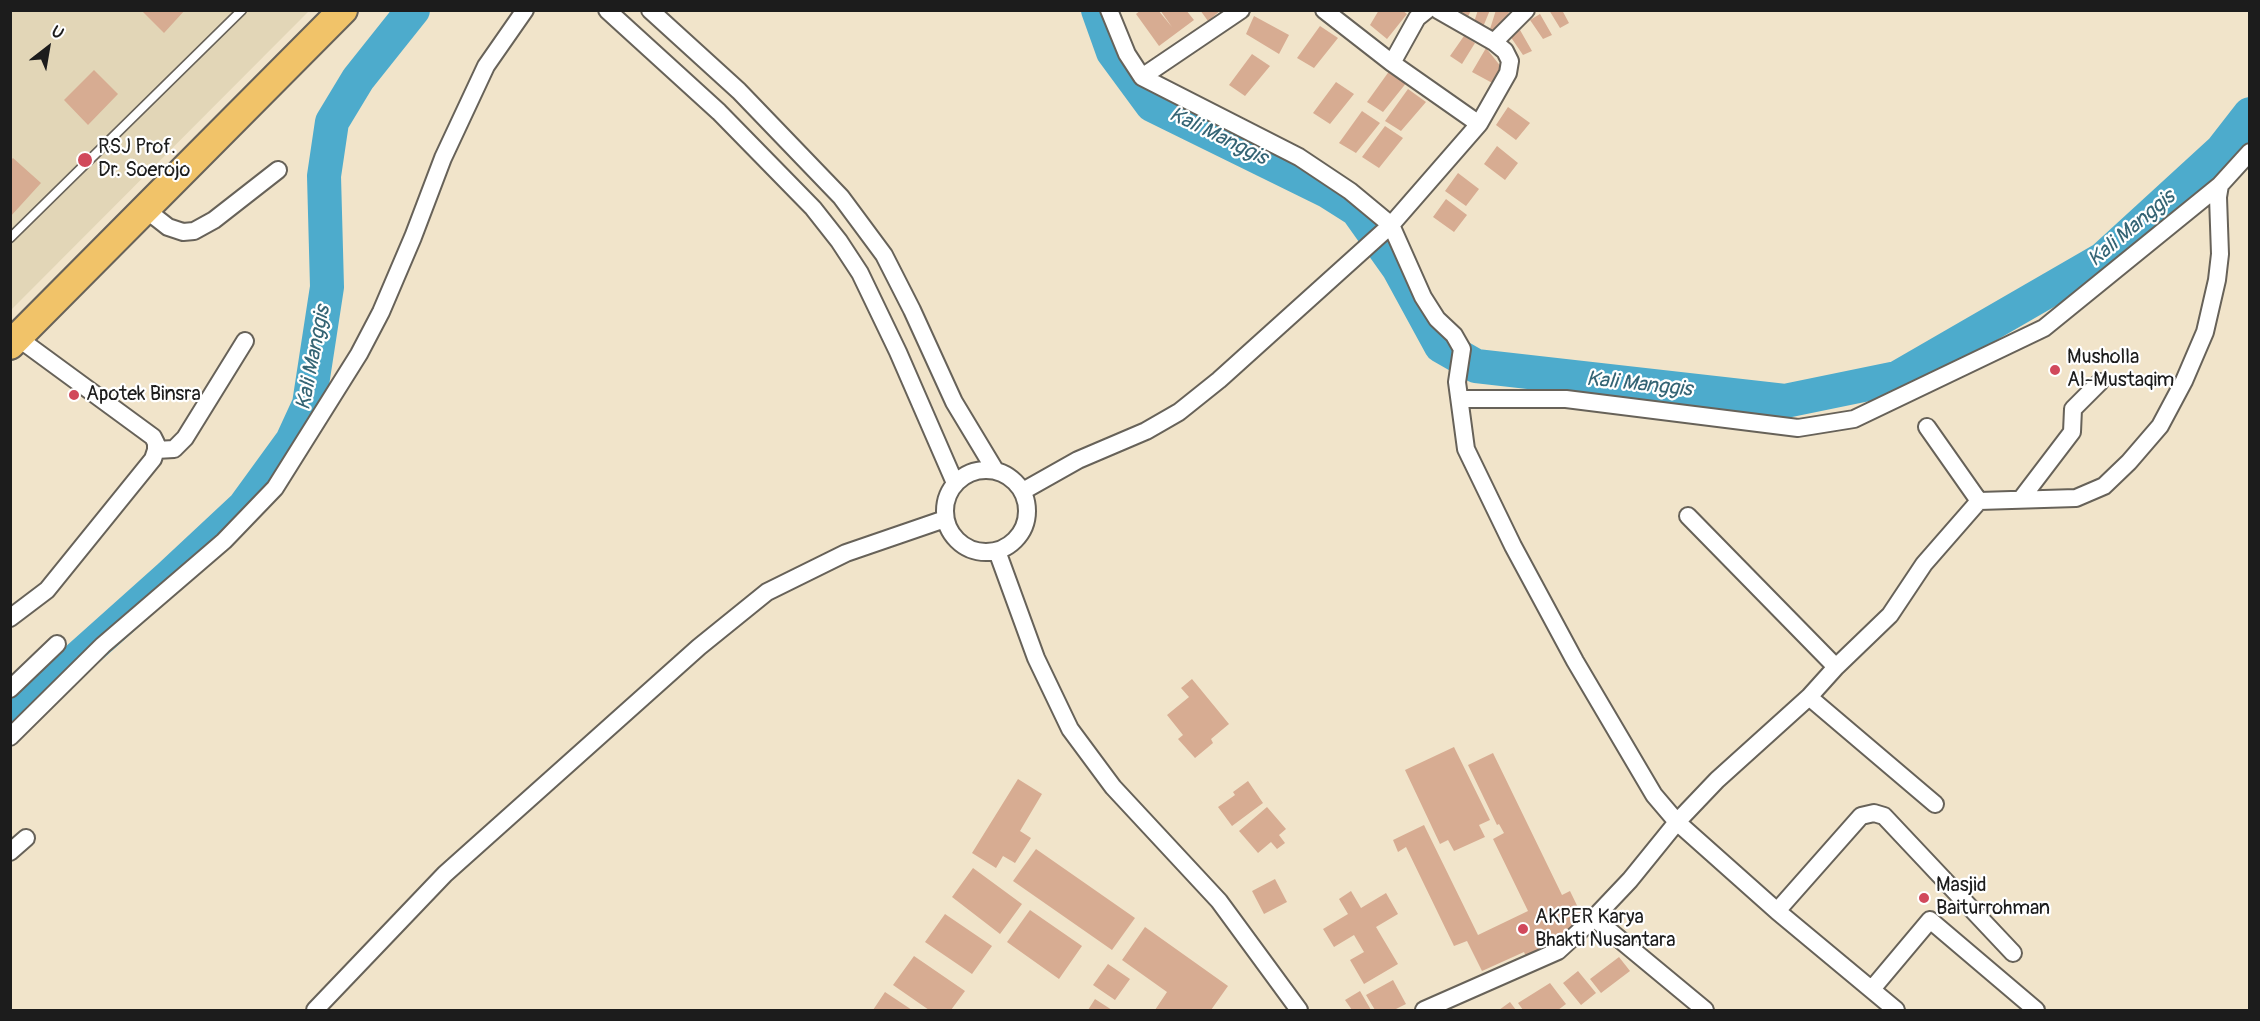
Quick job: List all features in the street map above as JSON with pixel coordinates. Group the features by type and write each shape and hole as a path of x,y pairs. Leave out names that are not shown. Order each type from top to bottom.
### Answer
{"highway":[{"path":"14,341 343,10"}],"street":[{"path":"10,737 103,645 224,541 275,488 359,354 381,312 443,158 486,66 525,10"},
{"path":"607,10 719,112 813,208 839,241 860,273 894,342 955,483"},
{"path":"1109,10 1127,54 1142,77 1299,157 1350,191 1389,227 1423,297 1437,319 1454,335 1462,349 1457,382 1466,449 1513,546 1575,661 1654,795 1677,822 1777,911 1896,1011"},
{"path":"1142,77 1241,10"},
{"path":"1324,10 1392,63 1479,124"},
{"path":"1392,63 1416,18 1427,10"},
{"path":"1023,491 1078,460 1146,431 1179,412 1220,380 1389,227 1479,124 1508,73 1510,61 1505,51 1494,42 1438,10"},
{"path":"1494,42 1526,10"},
{"path":"638,38 652,12 739,91 841,197 884,255 954,402 995,470"},
{"path":"1460,399 1566,399 1798,428 1854,419 2044,328 2220,185 2250,152"},
{"path":"145,209 168,227 183,232 194,231 214,220 278,170"},
{"path":"1424,1011 1558,951 1594,918 1630,880 1677,822 1717,780 1809,697 1836,667 1890,615 1924,564 1979,501 2076,498 2104,486 2129,462 2160,426 2184,381 2205,332 2217,280 2220,254 2218,197 2220,185"},
{"path":"10,618 47,590 153,459 156,450 153,437 14,341"},
{"path":"156,450 174,449 185,438 245,341"},
{"path":"2021,499 2072,432 2073,409 2100,382"},
{"path":"1927,427 1979,501"},
{"path":"984,469 1006,474 1023,491 1027,502 1027,515 1018,538 997,551 983,552 970,549 959,542 950,531 945,519 948,493 955,483 973,471 984,469"},
{"path":"1688,516 1836,667"},
{"path":"315,1011 446,874 699,647 767,592 846,553 945,519"},
{"path":"997,551 1036,658 1070,729 1113,787 1219,901 1299,1011"},
{"path":"10,689 57,644"},
{"path":"1809,697 1935,804"},
{"path":"1777,911 1861,816 1874,813 1884,816 2013,953"},
{"path":"10,852 26,838"},
{"path":"1594,918 1705,1011"},
{"path":"1872,989 1930,920 2037,1011"}],"lane":[{"path":"10,238 242,10"}],"shaded area":[{"name":"RSJ Prof. Dr. Soerojo","path":"11,11 309,11 11,310"}],"building":[{"path":"141,10 185,10 164,33"},
{"path":"1141,10 1158,10 1172,27 1160,10 1186,10 1194,20 1159,46 1136,14"},
{"path":"1200,10 1221,10 1208,21"},
{"path":"1379,10 1402,10 1407,14 1387,39 1370,25"},
{"path":"1460,10 1471,10 1467,19 1458,15"},
{"path":"1478,10 1490,10 1483,27 1474,22"},
{"path":"1496,10 1509,12 1499,34 1490,29"},
{"path":"1549,10 1562,10 1569,23 1560,28"},
{"path":"1540,14 1552,35 1543,39 1530,20"},
{"path":"1254,16 1289,35 1279,54 1246,34"},
{"path":"1320,26 1338,38 1314,68 1297,58"},
{"path":"1520,30 1532,51 1523,55 1510,36"},
{"path":"1464,36 1475,43 1462,64 1450,56"},
{"path":"1486,48 1502,68 1496,85 1472,72"},
{"path":"1252,54 1270,66 1245,96 1229,85"},
{"path":"94,70 118,94 88,125 64,100"},
{"path":"1390,70 1407,82 1383,112 1367,102"},
{"path":"1336,82 1354,94 1330,124 1313,113"},
{"path":"1408,89 1426,102 1401,131 1385,121"},
{"path":"1508,107 1530,123 1516,140 1496,125"},
{"path":"1362,111 1380,123 1356,153 1339,143"},
{"path":"1385,126 1403,138 1379,168 1362,157"},
{"path":"1497,146 1518,163 1505,180 1484,164"},
{"path":"13,158 41,183 10,217 10,161"},
{"path":"1458,173 1479,189 1466,206 1445,191"},
{"path":"1446,199 1467,215 1454,232 1433,217"},
{"path":"1192,679 1229,724 1211,739 1213,743 1195,758 1178,739 1183,735 1167,715 1189,697 1181,688"},
{"path":"1454,747 1490,820 1479,825 1485,837 1454,851 1448,840 1440,844 1405,770"},
{"path":"1493,753 1562,895 1570,891 1585,922 1538,944 1543,953 1528,961 1524,952 1482,971 1467,941 1454,946 1406,847 1398,852 1393,840 1424,825 1478,935 1528,911 1493,839 1504,833 1499,824 1497,825 1468,765"},
{"path":"1018,779 1042,794 1020,831 1031,838 1015,863 1003,856 996,868 972,853"},
{"path":"1248,781 1263,803 1232,826 1218,807 1235,795 1233,792"},
{"path":"1267,807 1286,829 1279,835 1285,843 1277,849 1271,842 1258,853 1239,831"},
{"path":"1036,849 1135,918 1112,950 1013,881"},
{"path":"973,868 1022,904 1000,934 952,897"},
{"path":"1275,879 1287,902 1264,914 1252,891"},
{"path":"1351,891 1361,908 1386,893 1398,914 1376,927 1398,964 1364,984 1350,960 1364,952 1354,935 1334,947 1323,929 1348,914 1339,899"},
{"path":"1030,910 1082,946 1059,979 1007,942"},
{"path":"945,914 992,946 972,974 925,942"},
{"path":"1145,927 1228,986 1211,1010 1155,1010 1167,992 1122,960"},
{"path":"914,956 965,991 951,1010 929,1010 893,985"},
{"path":"1619,957 1630,971 1601,993 1590,979"},
{"path":"1108,964 1130,979 1115,1000 1093,985"},
{"path":"1578,971 1596,993 1581,1005 1563,983"},
{"path":"1393,980 1406,1004 1394,1010 1375,1010 1366,995"},
{"path":"1550,983 1566,1004 1558,1010 1523,1010 1518,1003"},
{"path":"1360,991 1371,1010 1352,1010 1345,1000"},
{"path":"885,992 912,1010 873,1010"},
{"path":"1095,999 1112,1010 1088,1010"},
{"path":"1510,1002 1516,1010 1499,1010"}],"waterway":[{"name":"Kali Manggis","path":"10,719 244,507 292,441 309,404 327,287 324,176 332,122 358,79 413,10"},
{"name":"Kali Manggis","path":"1098,10 1113,52 1152,105 1327,191 1357,210 1399,269 1441,346 1476,366 1785,401 1897,378 2103,259 2222,150 2250,114"}],"place":[{"name":"RSJ Prof. Dr. Soerojo","path":"85,160"},
{"name":"Musholla Al-Mustaqim","path":"2055,370"},
{"name":"Apotek Binsra","path":"74,395"},
{"name":"Masjid Baiturrohman","path":"1924,898"},
{"name":"AKPER Karya Bhakti Nusantara","path":"1523,929"}]}
